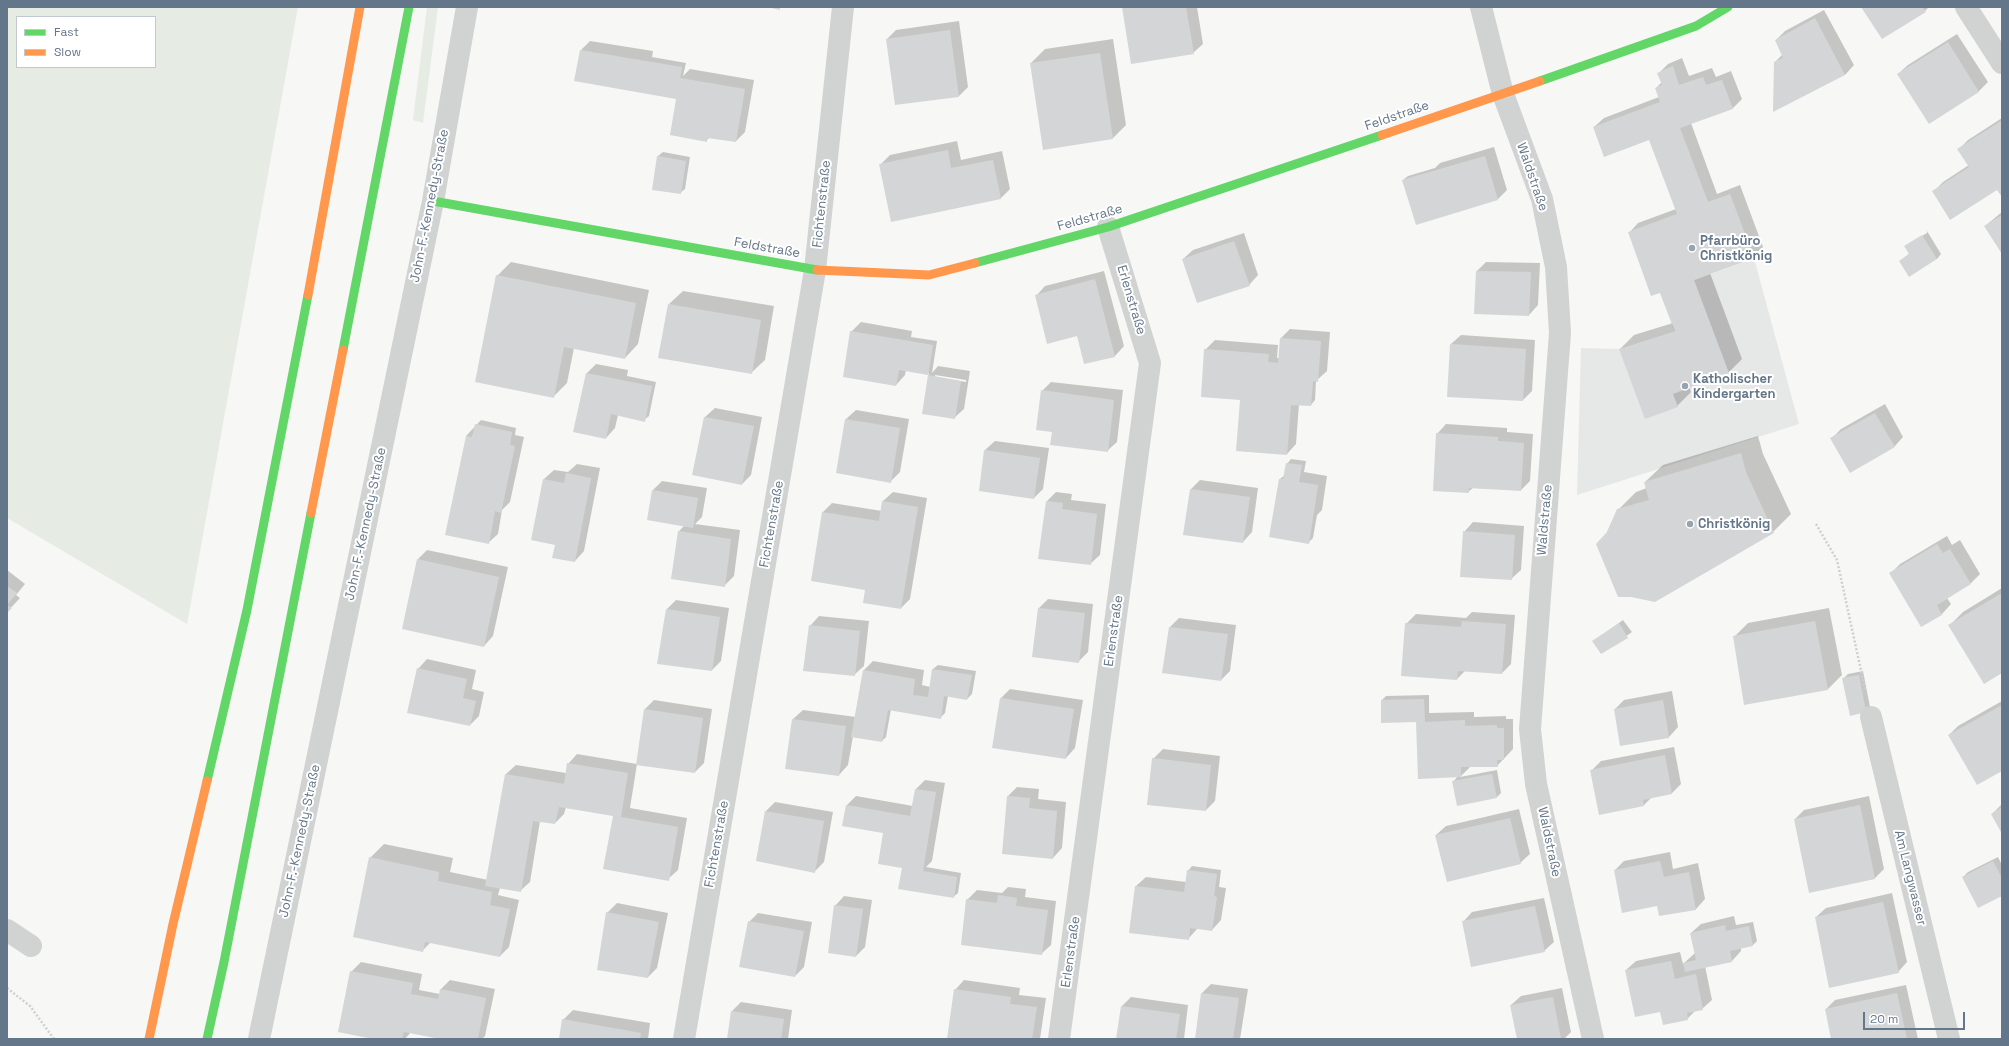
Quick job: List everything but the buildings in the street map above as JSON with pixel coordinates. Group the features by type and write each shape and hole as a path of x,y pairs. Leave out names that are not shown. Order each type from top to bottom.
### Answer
{"main road":[{"path":"149,1039 173,924 247,610 294,371 360,7"},
{"path":"207,1039 224,962 409,7"},
{"name":"Feldstraße","path":"432,201 815,270 929,275 1108,227 1503,94 1696,26 1728,7"}],"street":[{"name":"John-F.-Kennedy-Straße","path":"260,1039 432,201 467,7"},
{"name":"Fichtenstraße","path":"684,1039 815,270 843,7"},
{"name":"Waldstraße","path":"1480,7 1503,94 1542,199 1556,267 1560,333 1530,729 1536,784 1593,1039"},
{"path":"1966,7 2002,63"},
{"name":"Erlenstraße","path":"1059,1039 1150,363 1108,227"},
{"name":"Am Langwasser","path":"1871,717 1949,1039"},
{"path":"7,930 31,946"}],"path":[{"path":"1816,524 1837,560 1871,717"},
{"path":"7,988 30,1006 54,1039"}],"shaded area":[{"path":"7,7 298,7 187,624 7,518"},
{"path":"427,7 438,7 423,123 413,120"},
{"name":"Katholischer Kindergarten","path":"1754,258 1799,424 1577,495 1581,348 1619,349 1674,331 1660,293"}],"traffic: fast":[{"path":"343,350 409,7"},
{"path":"1540,81 1696,26 1728,7"},
{"path":"975,263 1108,227 1382,135"},
{"path":"433,201 817,270"},
{"path":"207,781 247,610 308,295"},
{"path":"207,1039 224,962 311,513"}],"traffic: slow":[{"path":"308,295 360,7"},
{"path":"1382,135 1540,81"},
{"path":"817,270 929,275 975,263"},
{"path":"311,513 343,350"},
{"path":"149,1039 173,924 207,781"}],"place":[{"name":"Pfarrbüro Christkönig","path":"1692,248"},
{"name":"Katholischer Kindergarten","path":"1685,386"},
{"name":"Christkönig","path":"1690,524"}]}
